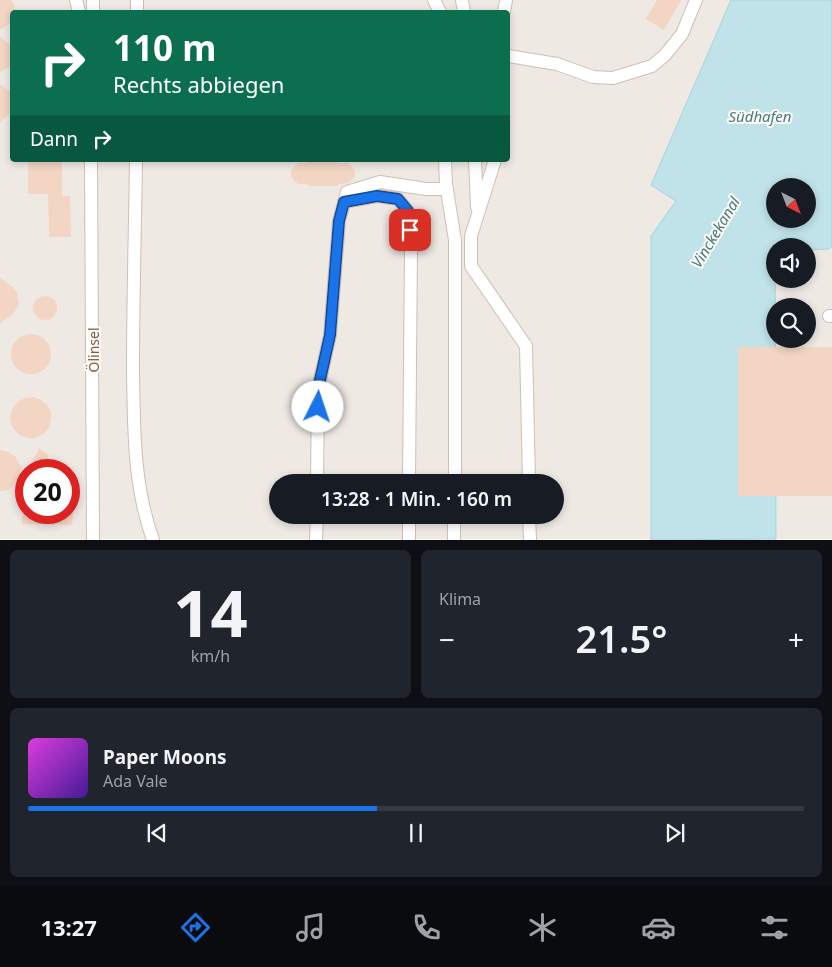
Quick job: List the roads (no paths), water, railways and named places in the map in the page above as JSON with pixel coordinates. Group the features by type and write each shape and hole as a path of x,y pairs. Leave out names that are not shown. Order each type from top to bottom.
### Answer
{"street":[{"path":"510,56 557,64 593,76 613,78 652,66 665,55 682,34 696,0"},
{"name":"Ölinsel","path":"91,162 94,540"},
{"path":"136,162 133,337 134,452 146,519 153,540"},
{"path":"446,162 447,189 455,240 454,474"},
{"path":"475,162 476,218"},
{"path":"494,162 470,236 471,266 526,346 529,474"},
{"path":"317,474 318,389 330,335 339,221 347,192 380,182 426,189 447,189"},
{"path":"344,202 377,196 398,199 408,211 411,248 409,474"},
{"path":"316,540 317,524"},
{"path":"409,524 409,540"},
{"path":"454,524 454,540"},
{"path":"529,524 530,540"}],"water":[{"name":"Südhafen","path":"731,0 832,0 832,247 816,250 816,238 766,238 766,288 775,288 775,298 766,298 766,348 775,348 776,539 651,540 651,236 676,201 651,185"}],"water label":[{"name":"Vinckekanal","path":"715,232"}]}
